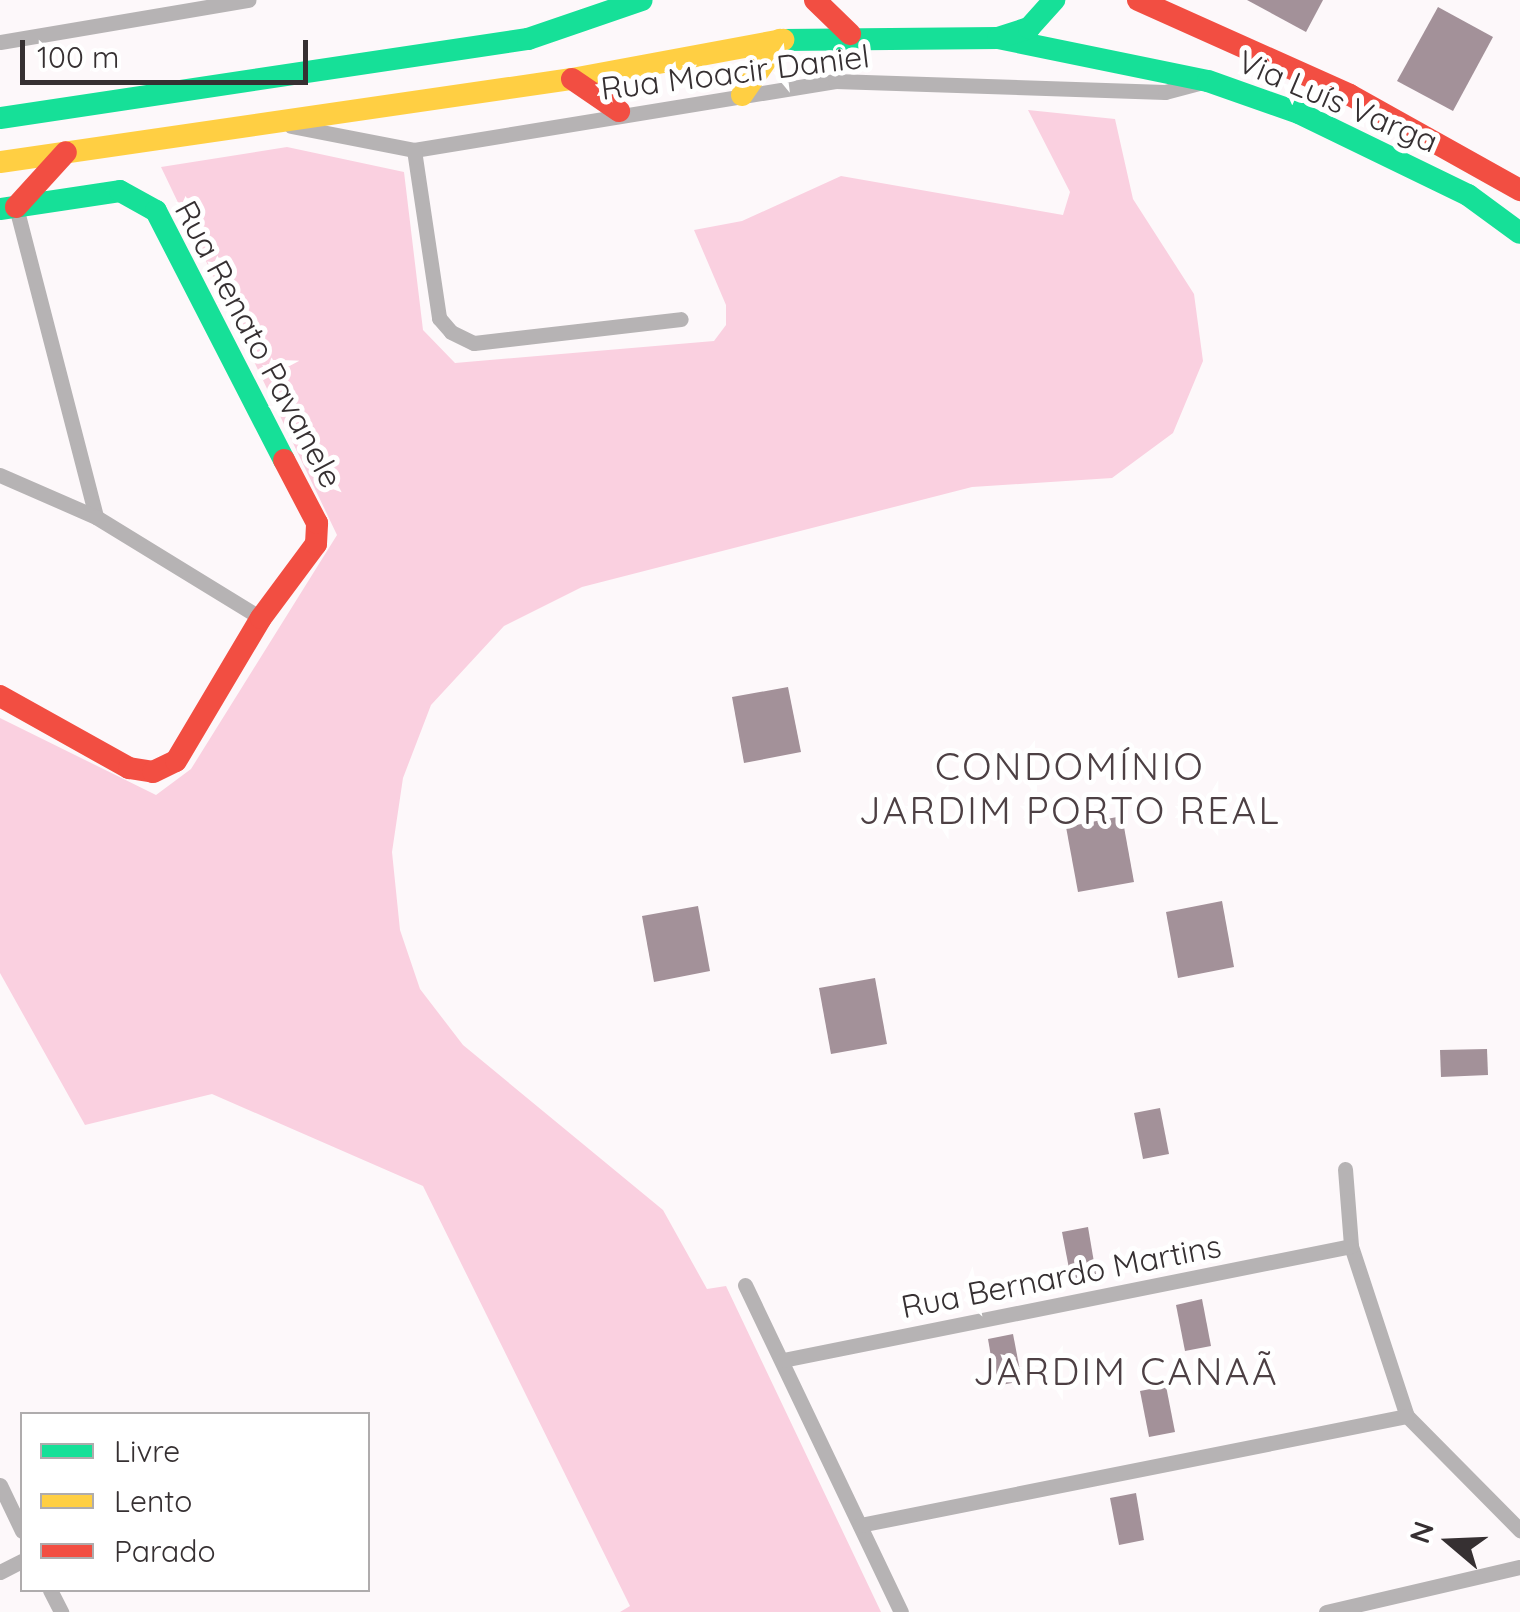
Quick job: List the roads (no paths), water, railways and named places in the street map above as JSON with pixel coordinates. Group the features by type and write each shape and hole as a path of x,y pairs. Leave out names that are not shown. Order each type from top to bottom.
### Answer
{"main road":[{"path":"0,118 528,39 642,0"},
{"path":"815,0 850,34"},
{"path":"998,38 1030,28 1054,0"},
{"name":"Via Luís Varga","path":"1138,0 1350,95 1520,190"},
{"name":"Via Luís Varga","path":"0,162 572,79 780,40 850,34 998,38 1208,81 1387,153 1520,232"},
{"path":"742,96 780,40"},
{"path":"572,79 619,112"},
{"path":"8,208 66,152"},
{"name":"Rua Renato Pavanele","path":"8,208 120,191 141,197 156,211 317,524 316,544 261,618"},
{"path":"0,696 129,768 153,772 176,761 261,618"}],"street":[{"path":"0,42 177,6 248,0"},
{"name":"Rua Moacir Daniel","path":"273,122 414,150 619,112 835,81 1166,92 1208,81"},
{"path":"414,150 439,318 452,332 474,342 681,319"},
{"path":"8,208 96,517"},
{"path":"0,475 96,517 261,618"},
{"path":"1345,1169 1351,1246 1407,1416 1520,1530"},
{"name":"Rua Bernardo Martins","path":"783,1360 1351,1246"},
{"path":"744,1285 901,1612"},
{"path":"860,1525 1407,1416"},
{"path":"0,1485 20,1528"},
{"path":"1326,1612 1520,1568"}],"district":[{"name":"CONDOMÍNIO JARDIM PORTO REAL","path":"1070,789"},
{"name":"JARDIM CANAÃ","path":"1126,1372"}]}
